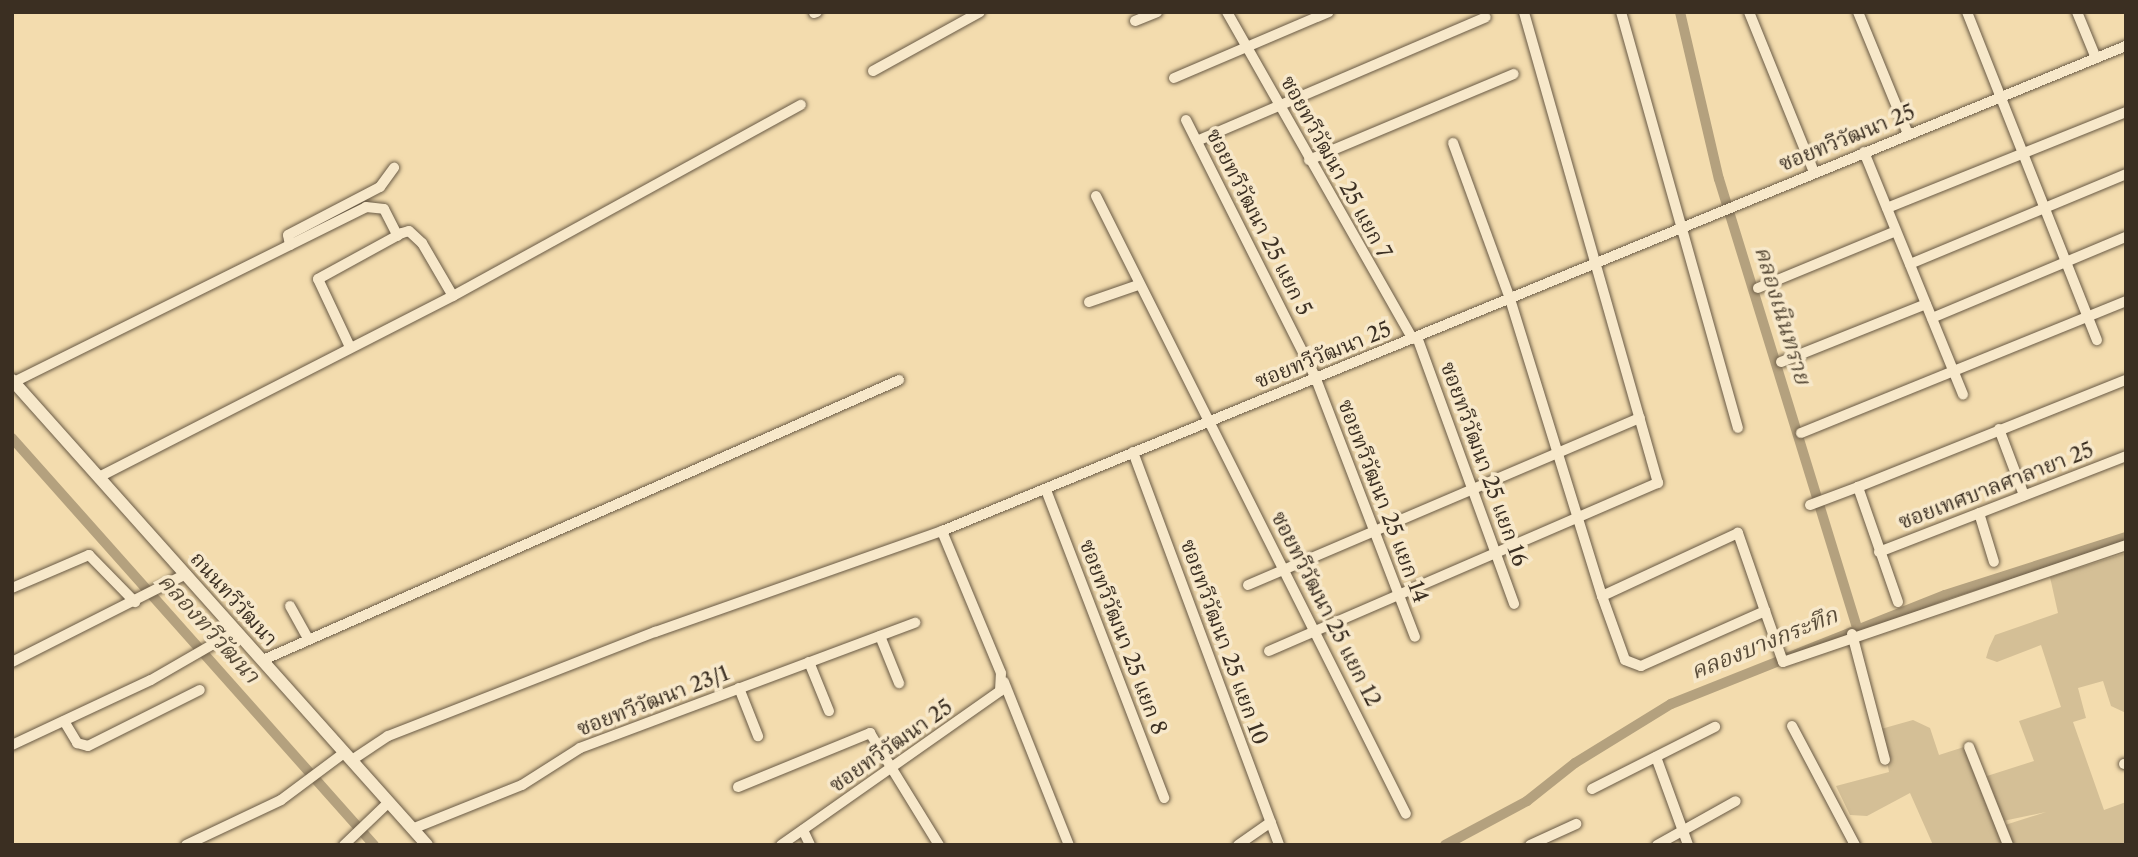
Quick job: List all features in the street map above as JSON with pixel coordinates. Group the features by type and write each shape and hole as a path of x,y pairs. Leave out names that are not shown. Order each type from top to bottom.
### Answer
{"main road":[{"name":"ถนนทวีวัฒนา","path":"13,381 427,845"}],"street":[{"path":"873,71 980,12"},
{"path":"1135,21 1157,12"},
{"name":"ซอยทวีวัฒนา 25 แยก 7","path":"1227,12 1308,160 1415,338"},
{"path":"1174,78 1329,12"},
{"path":"1269,652 1658,483 1524,12"},
{"path":"1621,12 1738,428"},
{"path":"1749,12 1814,172"},
{"path":"1858,12 1908,135"},
{"path":"1968,12 2097,340"},
{"path":"2077,12 2096,58"},
{"path":"1197,141 1277,102 1486,17"},
{"name":"ซอยทวีวัฒนา 25","path":"186,845 298,790 325,768 388,736 654,632 942,531 1046,490 2126,46"},
{"path":"1308,160 1514,74"},
{"path":"99,477 453,296 802,105"},
{"path":"1887,208 2126,112"},
{"name":"ซอยทวีวัฒนา 25 แยก 5","path":"1186,120 1316,379"},
{"path":"1453,143 1510,299 1556,454 1622,653 1634,667 1765,611"},
{"path":"1864,152 1964,395"},
{"path":"290,245 288,235 380,187 394,168"},
{"path":"1910,264 2126,174"},
{"name":"ซอยทวีวัฒนา 25 แยก 12","path":"1096,196 1138,285 1285,570 1406,814"},
{"path":"13,381 374,205 398,236"},
{"path":"1758,288 1896,231"},
{"path":"350,347 318,279 398,236 416,234 453,296"},
{"path":"1932,318 2126,237"},
{"path":"1089,302 1138,285"},
{"path":"1801,433 2126,301"},
{"path":"1781,362 1926,304"},
{"name":"ซอยทวีวัฒนา 25 แยก 16","path":"1415,338 1514,604"},
{"name":"ซอยทวีวัฒนา 25 แยก 14","path":"1316,379 1415,637"},
{"path":"263,660 307,638 390,610 899,380"},
{"path":"1814,503 2126,380"},
{"path":"1248,585 1376,534 1472,489 1640,418"},
{"path":"1999,429 2024,495"},
{"name":"ซอยทวีวัฒนา 25 แยก 10","path":"1133,452 1279,845"},
{"name":"ซอยเทศบาลศาลายา 25","path":"1879,552 2126,456"},
{"path":"1858,487 1898,602"},
{"name":"ซอยทวีวัฒนา 25 แยก 8","path":"1046,490 1164,798"},
{"path":"1979,513 1994,562"},
{"path":"942,531 1069,845"},
{"path":"1602,596 1738,533 1779,657 2126,545"},
{"path":"12,588 89,555 137,601"},
{"path":"12,662 186,574"},
{"path":"290,606 307,638"},
{"name":"ซอยทวีวัฒนา 23/1","path":"412,829 522,785 580,748 915,623"},
{"path":"12,745 151,680 236,631"},
{"path":"1853,635 1885,760"},
{"path":"880,636 899,683"},
{"path":"809,663 830,711"},
{"name":"ซอยทวีวัฒนา 25","path":"781,845 995,697 1004,682"},
{"path":"739,688 758,736"},
{"path":"64,721 77,743 88,746 200,690"},
{"path":"1792,726 1855,845"},
{"path":"1592,789 1715,727"},
{"path":"738,787 870,733 895,765 939,845"},
{"path":"1969,747 2008,845"},
{"path":"1656,757 1688,845"},
{"path":"1657,845 1736,801"},
{"path":"344,845 389,802"},
{"path":"1238,845 1255,840 1271,822"},
{"path":"1530,845 1576,824"},
{"path":"803,830 810,845"}],"shaded area":[{"path":"2126,553 2126,713 2111,706 2103,681 2078,688 2086,718 2073,722 2104,810 2126,802 2126,845 2013,845 2005,825 2046,812 2003,821 1987,776 2034,761 2019,721 2061,707 2041,645 1997,662 1986,658 1989,648 1995,635 2058,613 2050,577"},
{"path":"1913,720 1930,728 1939,755 1964,747 2004,845 1933,845 1910,793 1867,816 1850,815 1836,786 1889,772 1881,729"}],"waterway":[{"name":"คลองเนินทราย","path":"1680,12 1719,179 1857,628"},
{"name":"คลองทวีวัฒนา","path":"12,438 374,845"},
{"name":"คลองบางกระทึก","path":"1445,845 1527,801 1575,763 1671,704 1945,595 2126,537"}]}
